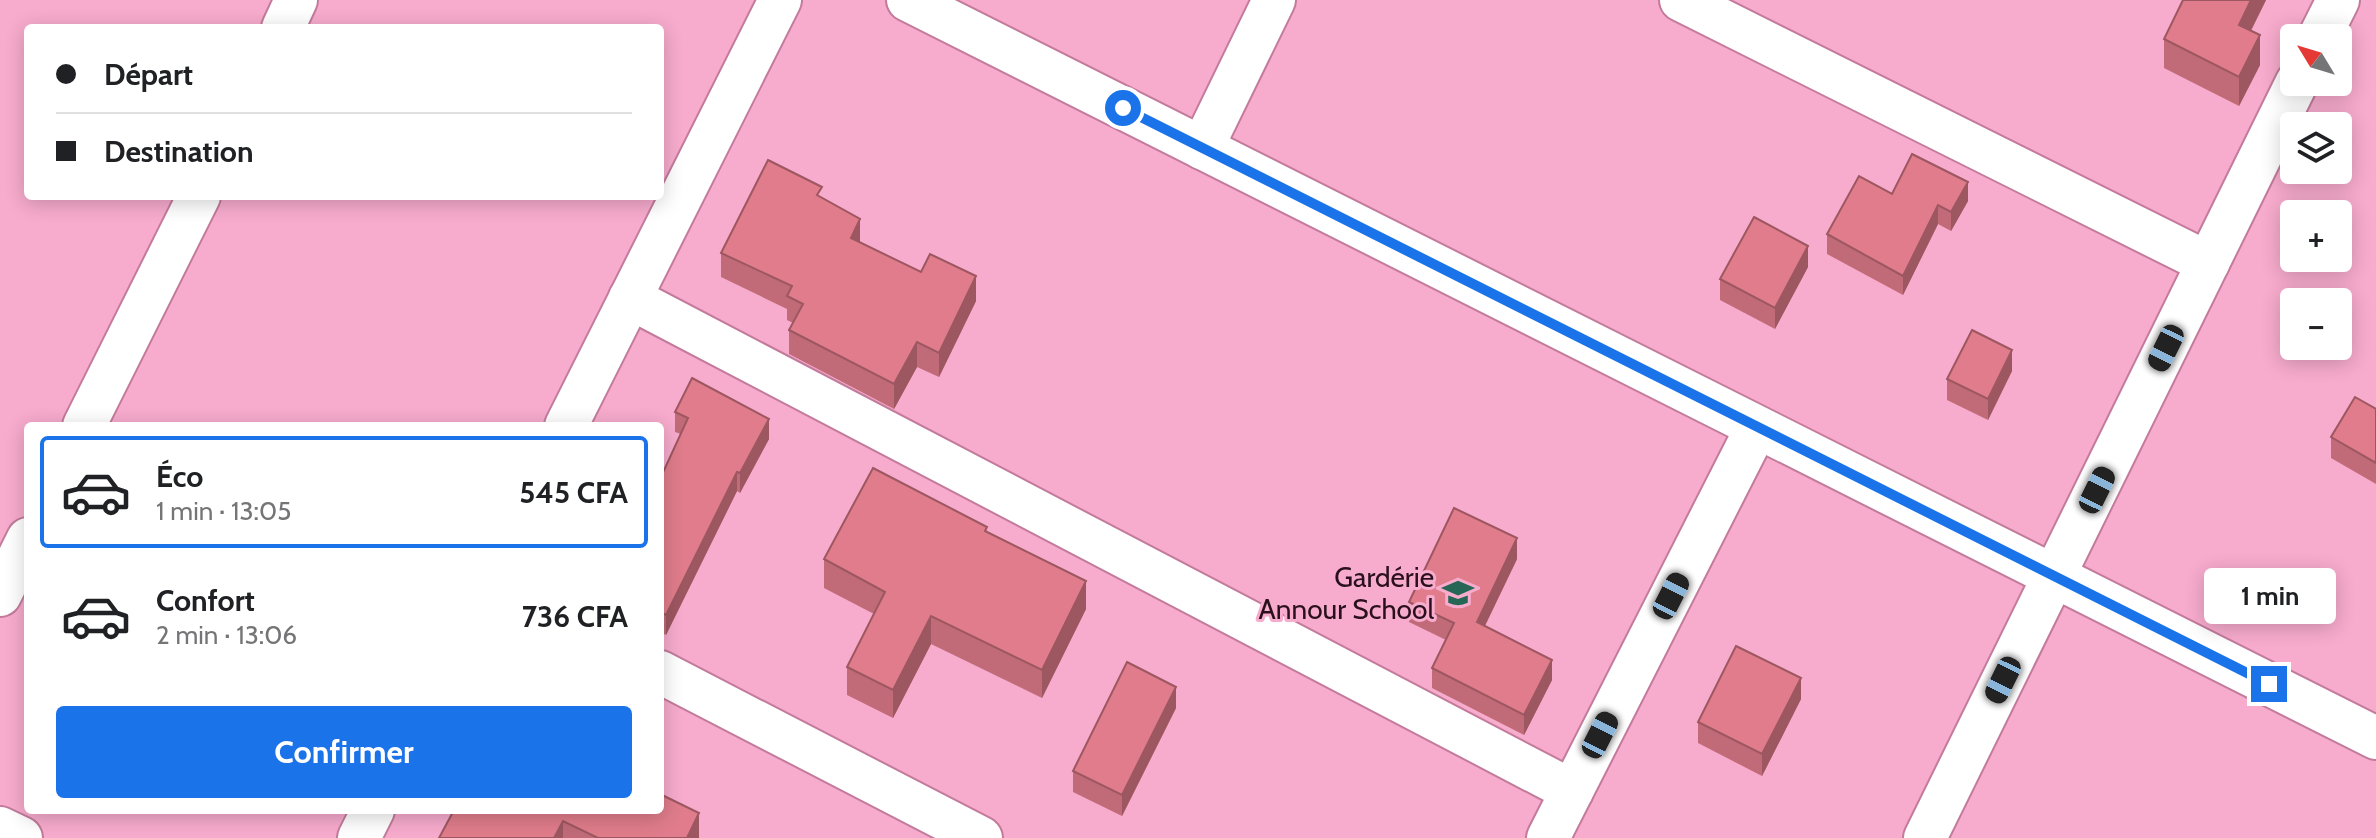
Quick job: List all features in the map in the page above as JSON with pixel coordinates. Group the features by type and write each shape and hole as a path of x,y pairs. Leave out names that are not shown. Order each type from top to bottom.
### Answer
{"street":[{"path":"285,24 296,0"},
{"path":"568,422 780,0"},
{"path":"908,0 1756,429 2055,575 2376,738"},
{"path":"1202,148 1274,0"},
{"path":"1681,0 2208,263"},
{"path":"2326,24 2338,0"},
{"path":"1925,838 2290,96"},
{"path":"86,422 197,200"},
{"path":"630,298 1572,791"},
{"path":"1548,838 1756,429"},
{"path":"0,595 24,547"},
{"path":"664,674 981,838"},
{"path":"359,838 371,814"},
{"path":"0,828 21,838"}],"building":[{"path":"2183,0 2251,0 2239,25 2260,35 2239,77 2164,39"},
{"path":"1912,154 1968,182 1951,212 1938,205 1903,276 1827,234 1859,176 1892,194"},
{"path":"768,160 822,187 817,195 860,219 851,238 921,272 930,254 976,276 939,353 917,342 894,384 789,330 803,304 787,296 792,286 721,253"},
{"path":"1754,217 1808,246 1775,308 1720,279"},
{"path":"1972,330 2012,350 1988,399 1947,379"},
{"path":"692,378 769,419 740,473 737,472 666,615 664,470 688,418 675,412"},
{"path":"2355,397 2376,409 2376,463 2331,437"},
{"path":"873,468 987,527 985,531 1086,581 1042,670 931,616 893,690 847,667 885,592 824,559"},
{"path":"1454,508 1517,538 1477,622 1552,660 1524,715 1432,668 1454,623 1409,602"},
{"path":"1736,646 1801,678 1762,754 1698,722"},
{"path":"1127,662 1176,687 1122,795 1073,771"},
{"path":"664,796 699,813 687,838 598,838 563,821 554,838 439,838 452,814 664,814"}],"place":[{"name":"Gardérie Annour School","path":"1458,593"}],"route":[{"path":"1123,108 1756,429 2269,684"}]}
